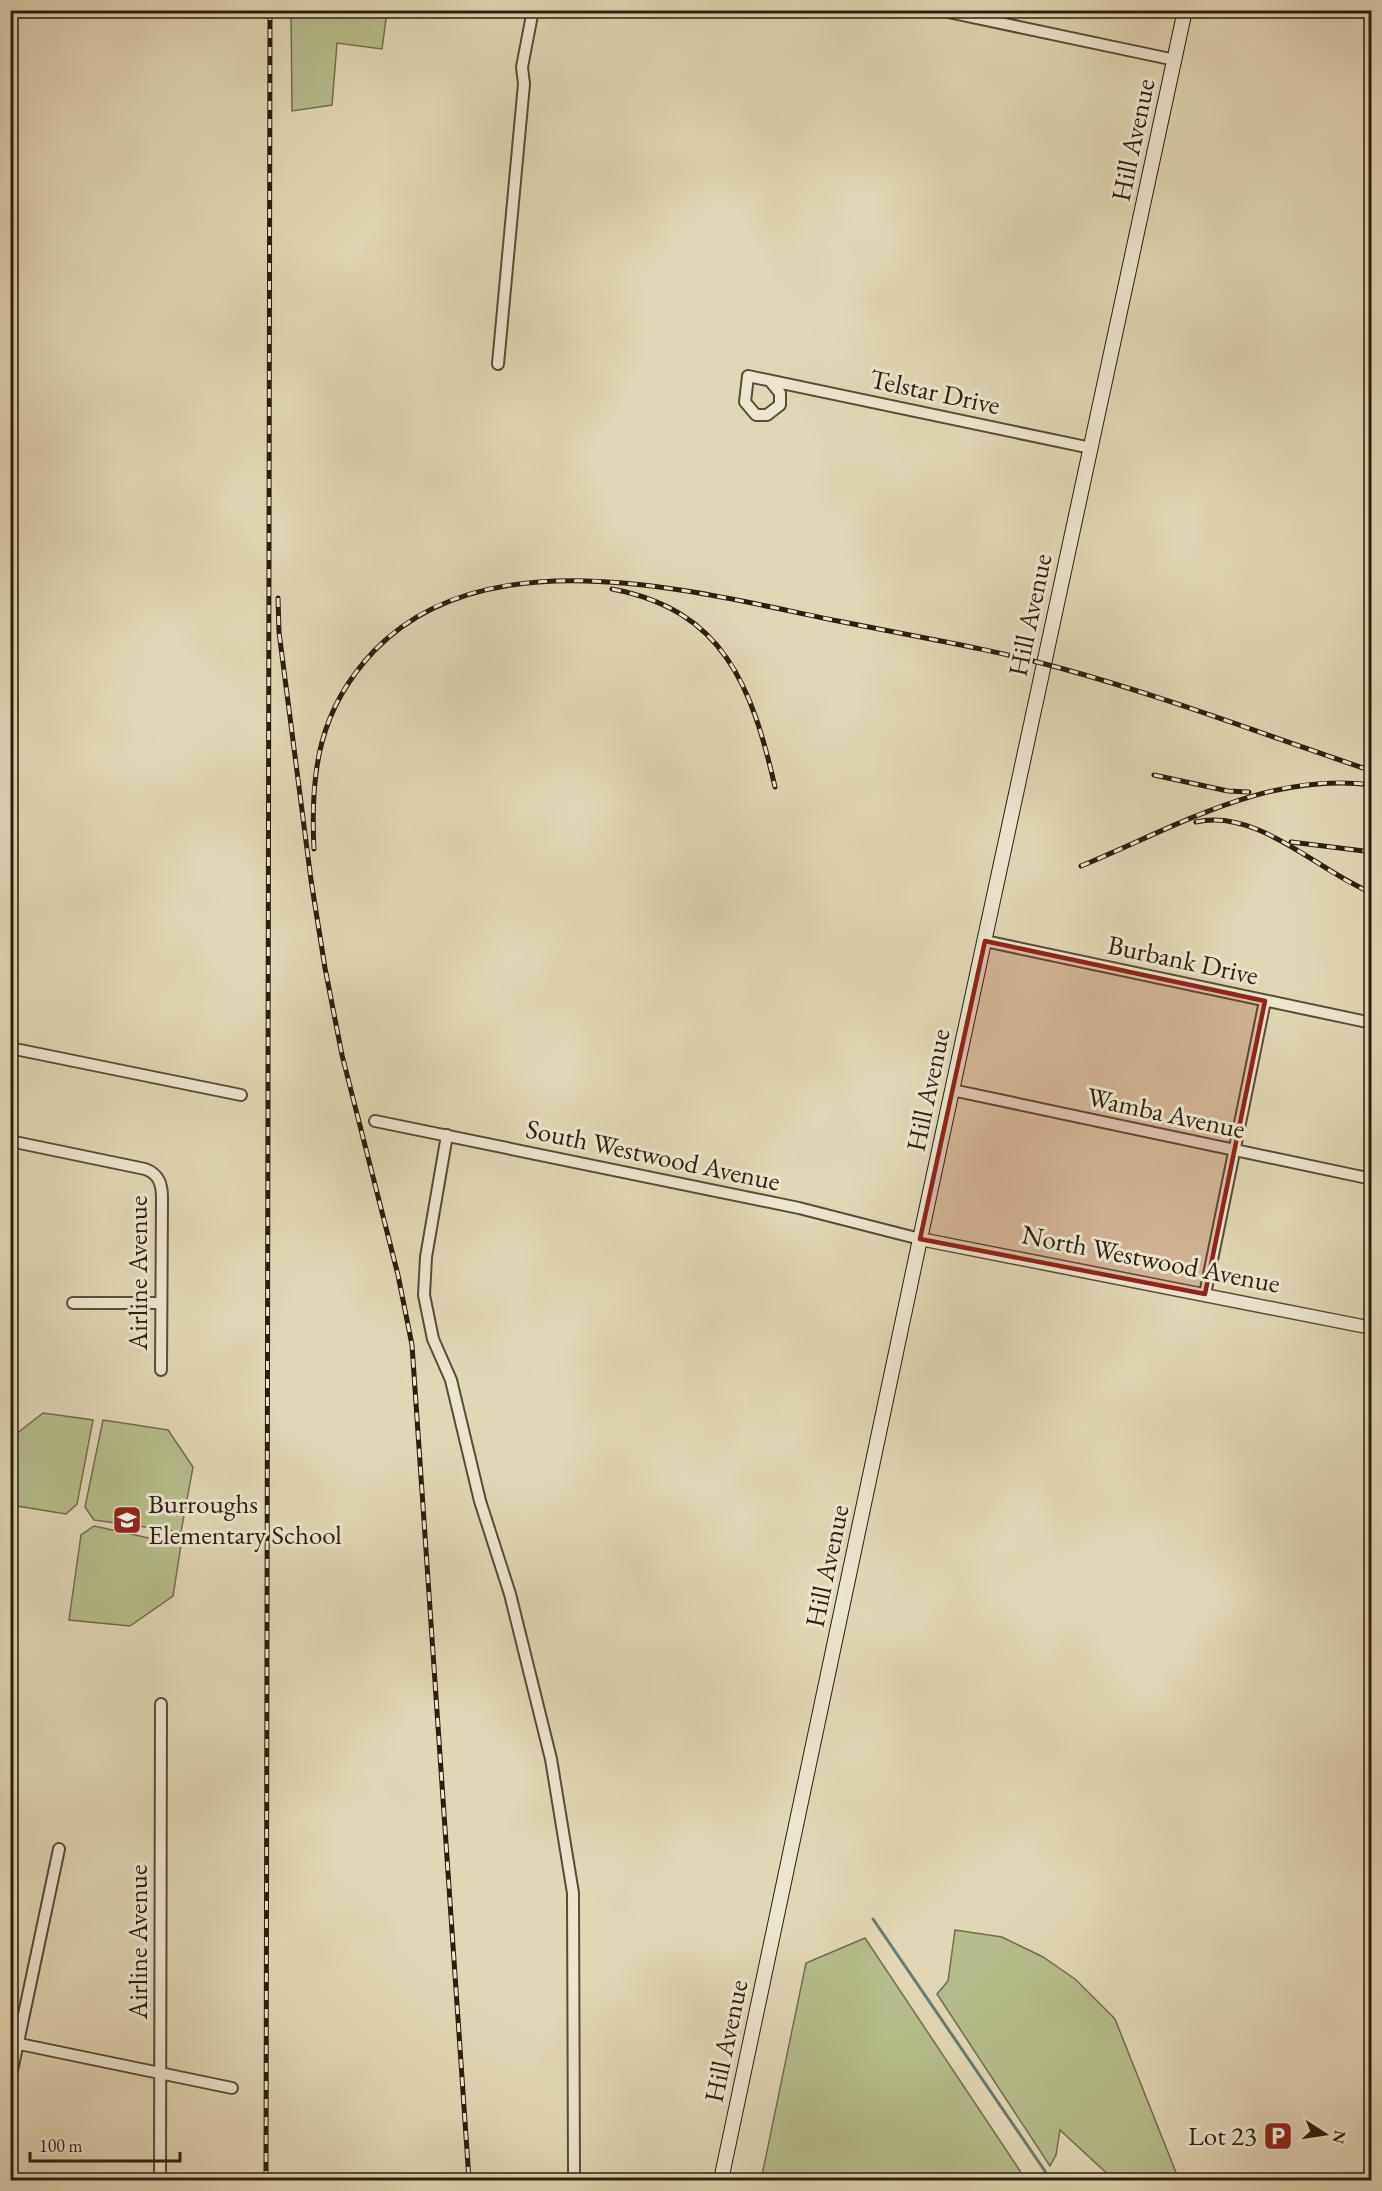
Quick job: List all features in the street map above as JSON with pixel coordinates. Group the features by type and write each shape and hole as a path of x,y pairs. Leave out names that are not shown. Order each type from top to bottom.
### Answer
{"main road":[{"name":"Hill Avenue","path":"721,2181 920,1239 1185,10"}],"street":[{"path":"498,364 524,84 522,68 533,10"},
{"path":"939,10 1174,60"},
{"name":"Telstar Drive","path":"770,381 1091,448"},
{"name":"Burbank Drive","path":"985,941 1371,1023"},
{"path":"1205,1294 1265,1001"},
{"path":"10,1048 241,1095"},
{"name":"Wamba Avenue","path":"952,1090 1371,1179"},
{"name":"South Westwood Avenue","path":"375,1121 799,1208 920,1239"},
{"path":"447,1136 426,1257 424,1295 434,1339 451,1380 480,1501 510,1594 553,1770 573,1893 574,2174"},
{"name":"Airline Avenue","path":"10,1141 145,1168 156,1176 162,1192 161,1370"},
{"name":"North Westwood Avenue","path":"920,1239 1205,1294 1371,1329"},
{"path":"73,1303 161,1303"},
{"name":"Airline Avenue","path":"160,2181 161,1704"},
{"path":"10,2080 14,2043 59,1849"},
{"path":"14,2043 232,2088"}],"highlighted area":[{"path":"985,941 1265,1001 1205,1294 920,1239"}],"green space":[{"path":"291,11 387,11 382,49 337,43 332,105 292,111"},
{"path":"43,1413 93,1420 77,1504 66,1514 11,1505 11,1438"},
{"path":"103,1420 168,1430 193,1467 181,1532 94,1520 85,1507"},
{"path":"94,1526 181,1545 173,1596 130,1626 69,1620 81,1535"},
{"path":"955,1930 1002,1937 1043,1957 1075,1979 1115,2019 1179,2180 1114,2180 1060,2130 1056,2155 1050,2166 937,1994 948,1981"},
{"path":"865,1938 1026,2180 761,2180 806,1963"}],"waterway":[{"path":"873,1919 1051,2180"}],"railway":[{"path":"266,2180 270,10"},
{"path":"314,849 314,793 322,742 341,695 355,673 374,651 421,615 475,593 534,582 596,581 660,587 723,597 1005,654 1139,691 1372,771"},
{"path":"612,589 650,599 681,615 707,635 727,658 743,686 756,717 775,787"},
{"path":"278,598 279,632 311,880 325,968 342,1055 398,1275 412,1345 469,2180"},
{"path":"1154,775 1228,791 1249,792"},
{"path":"1081,866 1186,820 1258,794 1295,786 1333,783 1372,785"},
{"path":"1196,822 1219,820 1242,824 1265,833 1372,893"},
{"path":"1291,842 1372,852"}],"place":[{"name":"Burroughs Elementary School","path":"127,1520"},
{"name":"Lot 23","path":"1278,2136"}]}
